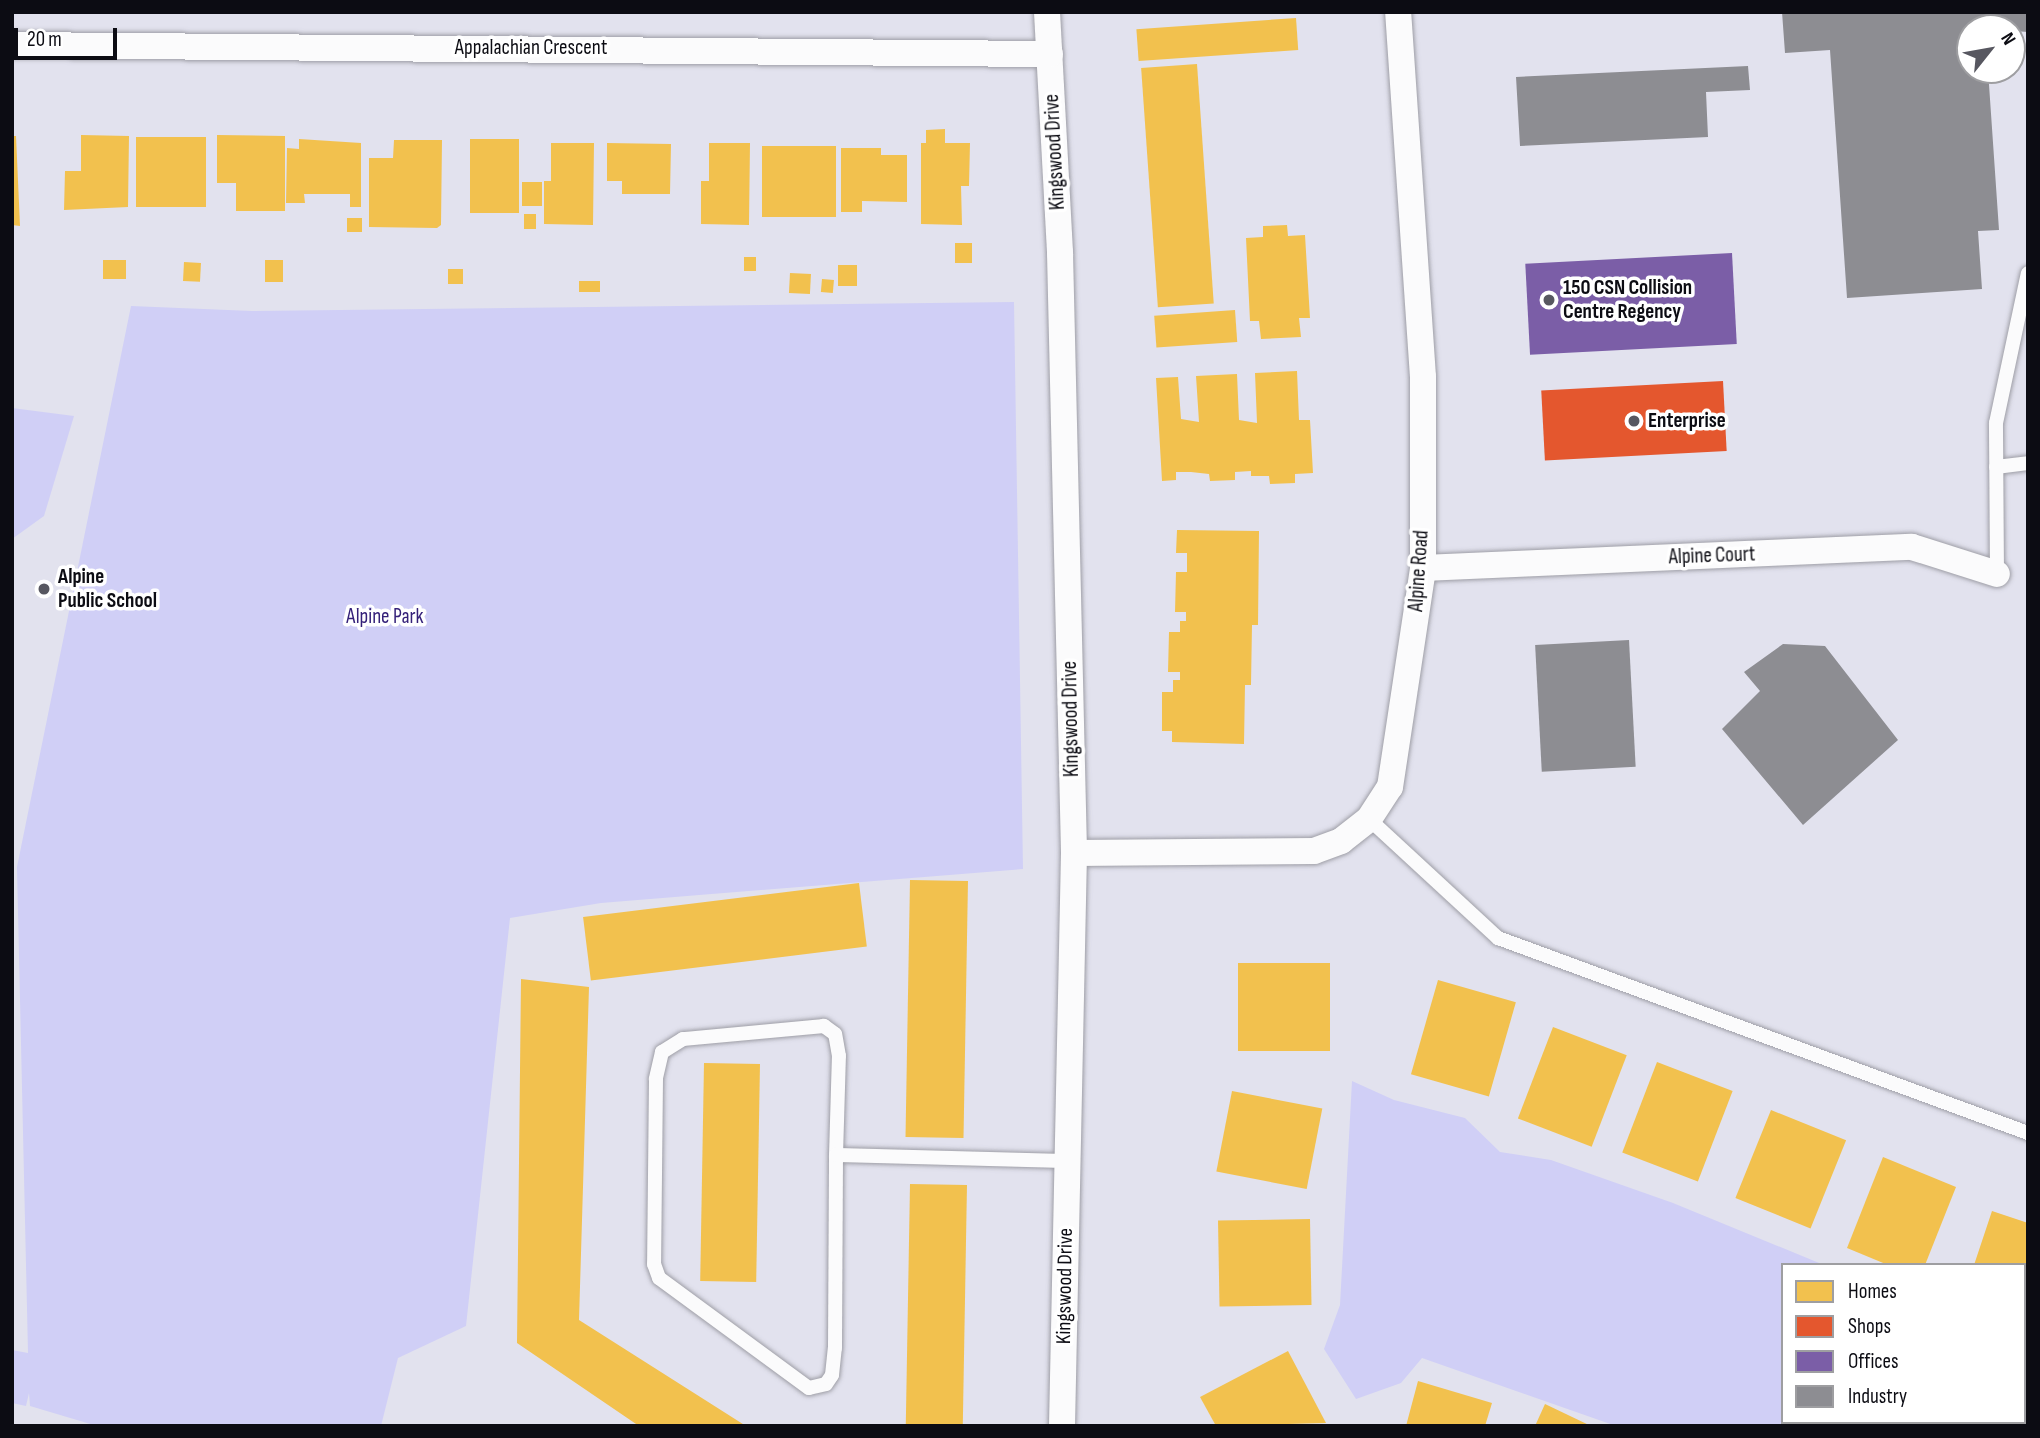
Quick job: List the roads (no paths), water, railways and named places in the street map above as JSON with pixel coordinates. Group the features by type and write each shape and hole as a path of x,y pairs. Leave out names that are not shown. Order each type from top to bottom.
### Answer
{"street":[{"name":"Kingswood Drive","path":"1047,12 1060,253 1074,853 1062,1426"},
{"name":"Alpine Road","path":"1074,853 1314,851 1341,841 1369,819 1392,775 1423,568 1423,377 1398,12"},
{"name":"Appalachian Crescent","path":"12,45 1050,54"},
{"name":"Alpine Court","path":"1423,568 1912,547 1997,574"}],"lane":[{"path":"1997,574 1996,423 2028,273"},
{"path":"1996,467 2028,463"},
{"path":"1369,819 1498,938 2028,1133"},
{"path":"824,1026 835,1034 839,1056 836,1155 835,1348 832,1375 826,1384 809,1388 659,1278 654,1264 656,1079 662,1052 683,1039 824,1026"},
{"path":"836,1155 1067,1161"}],"place":[{"name":"150 CSN Collision Centre Regency","path":"1549,300"},
{"name":"Enterprise","path":"1634,421"},
{"name":"Alpine Public School","path":"44,589"}],"park label":[{"name":"Alpine Park","path":"385,617"}]}
